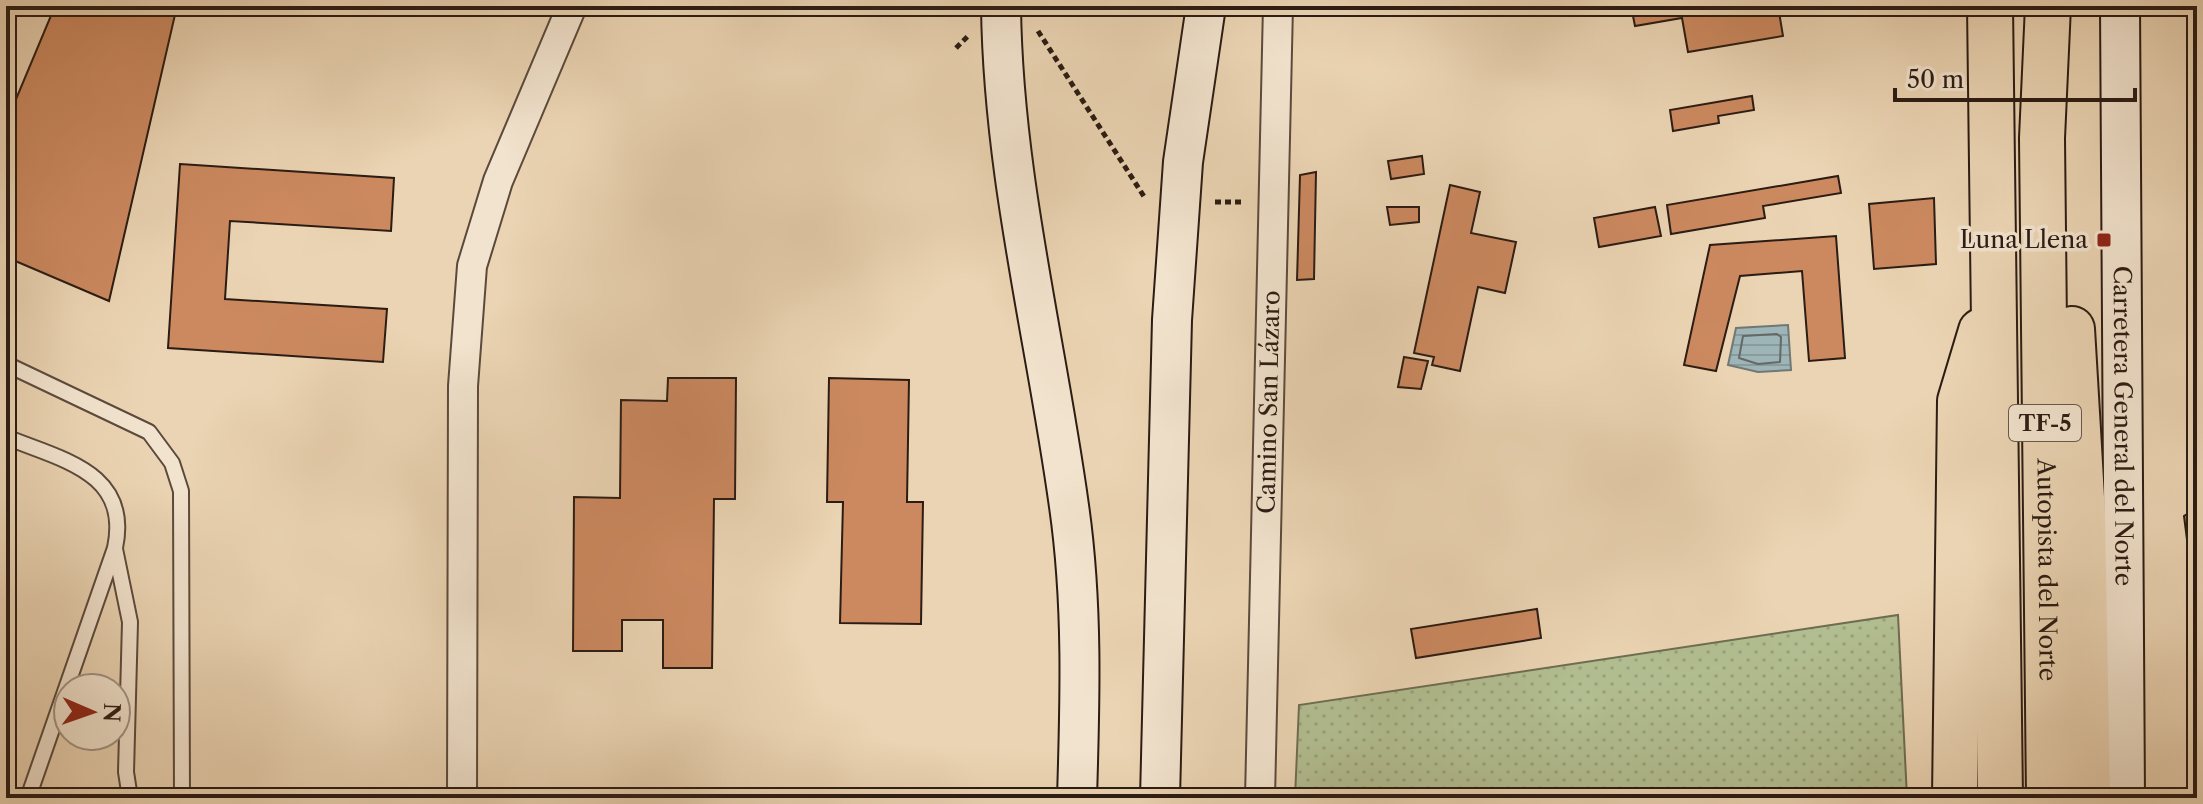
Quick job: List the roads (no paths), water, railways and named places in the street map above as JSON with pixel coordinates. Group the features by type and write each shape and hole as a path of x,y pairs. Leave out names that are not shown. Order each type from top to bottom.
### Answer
{"highway":[{"name":"Autopista del Norte","path":"1990,6 2000,798"},
{"name":"Autopista del Norte","path":"2049,27 2042,138 2049,798"},
{"path":"2049,27 2068,139 2071,316 2083,514 2088,798"},
{"path":"1955,798 1960,401 1993,291"}],"main road":[{"path":"1160,798 1172,320 1180,201 1206,6"},
{"name":"Carretera General del Norte","path":"2120,6 2125,798"},
{"path":"1001,17 1006,115 1018,205 1070,508 1079,642 1077,798"}],"street":[{"path":"462,798 463,386 472,266 498,181 572,6"},
{"name":"Camino San Lázaro","path":"1260,798 1278,6"}],"lane":[{"path":"6,16 10,6"},
{"path":"6,364 149,432 172,463 181,491 182,798"},
{"path":"6,437 100,479 114,501 120,525 115,548 28,798"},
{"path":"115,548 130,622 126,772 130,798"}],"water":[{"path":"1788,325 1791,370 1758,372 1728,365 1736,328"}],"place":[{"name":"Luna Llena","path":"2104,240"}]}
